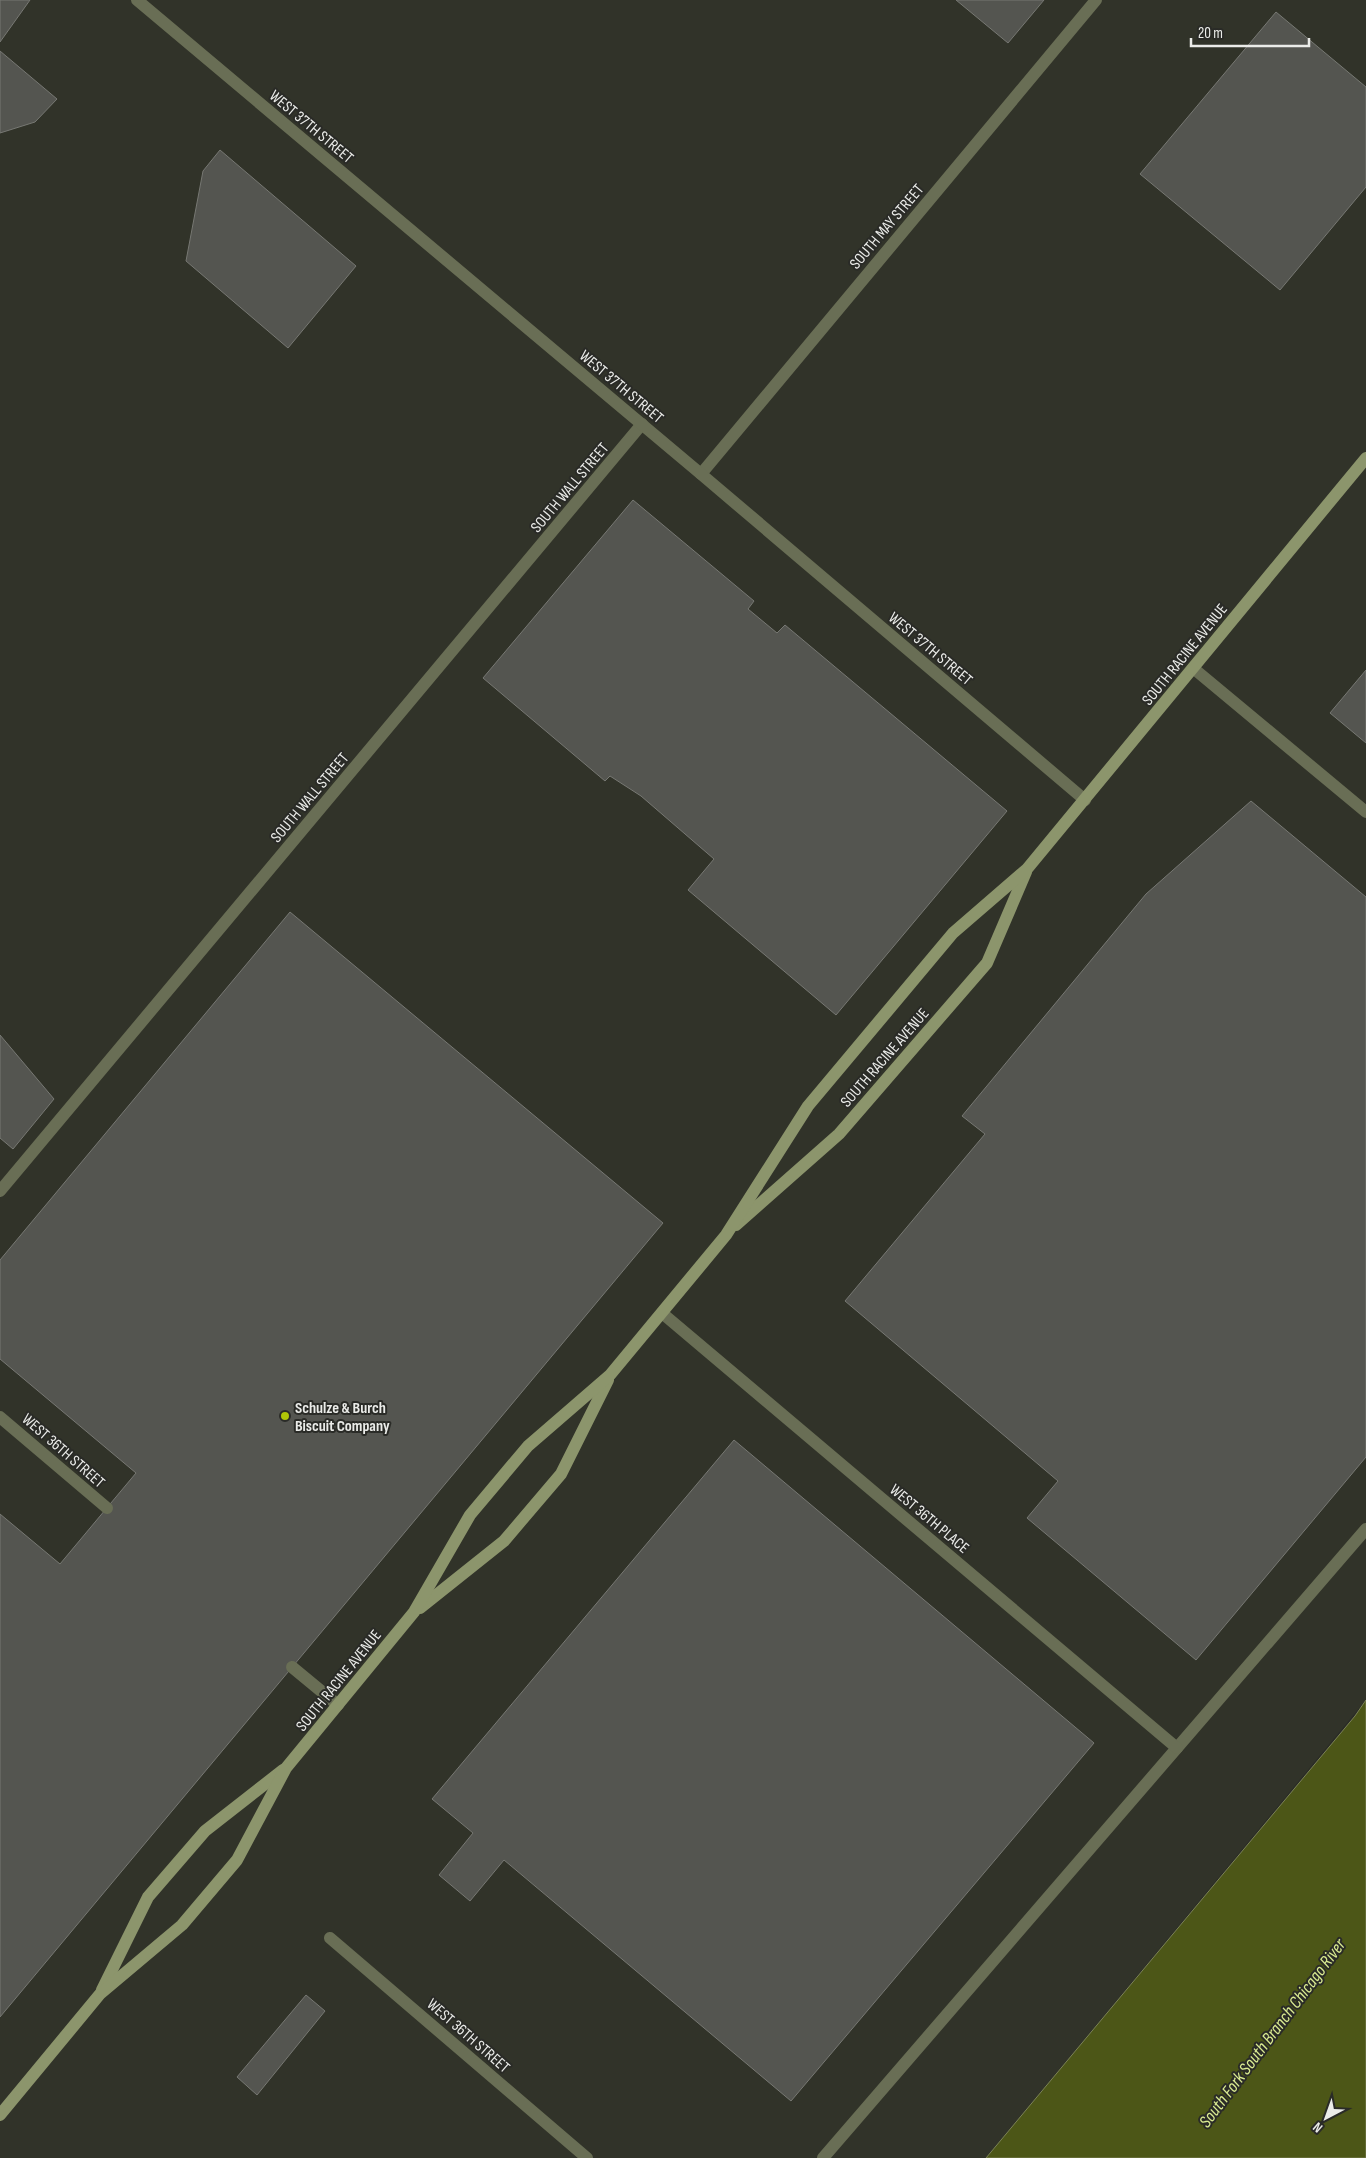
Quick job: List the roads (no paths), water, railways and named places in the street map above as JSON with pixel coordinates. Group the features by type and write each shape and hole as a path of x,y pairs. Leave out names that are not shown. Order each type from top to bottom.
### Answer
{"street":[{"name":"WEST 37TH STREET","path":"137,0 642,424 1085,800"},
{"name":"SOUTH MAY STREET","path":"701,474 1096,0"},
{"name":"SOUTH WALL STREET","path":"0,1191 642,424"},
{"name":"SOUTH RACINE AVENUE","path":"0,2115 100,1994 182,1925 237,1860 286,1768 414,1612 470,1515 528,1446 610,1375 726,1234 808,1106 953,932 1027,869 1366,458"},
{"path":"1193,668 1366,812"},
{"name":"SOUTH RACINE AVENUE","path":"726,1234 840,1134 987,963 1027,869"},
{"name":"WEST 36TH PLACE","path":"662,1313 1177,1748"},
{"name":"SOUTH RACINE AVENUE","path":"414,1612 504,1541 561,1474 610,1375"},
{"name":"WEST 36TH STREET","path":"0,1417 107,1508"},
{"path":"823,2158 1366,1529"},
{"path":"292,1667 338,1705"},
{"name":"SOUTH RACINE AVENUE","path":"100,1994 148,1897 205,1831 286,1768"},
{"name":"WEST 36TH STREET","path":"330,1938 587,2158"}],"water":[{"name":"South Fork South Branch Chicago River","path":"1366,1700 1366,2158 986,2158 1355,1716"}],"place":[{"name":"Schulze & Burch Biscuit Company","path":"285,1416"}]}
